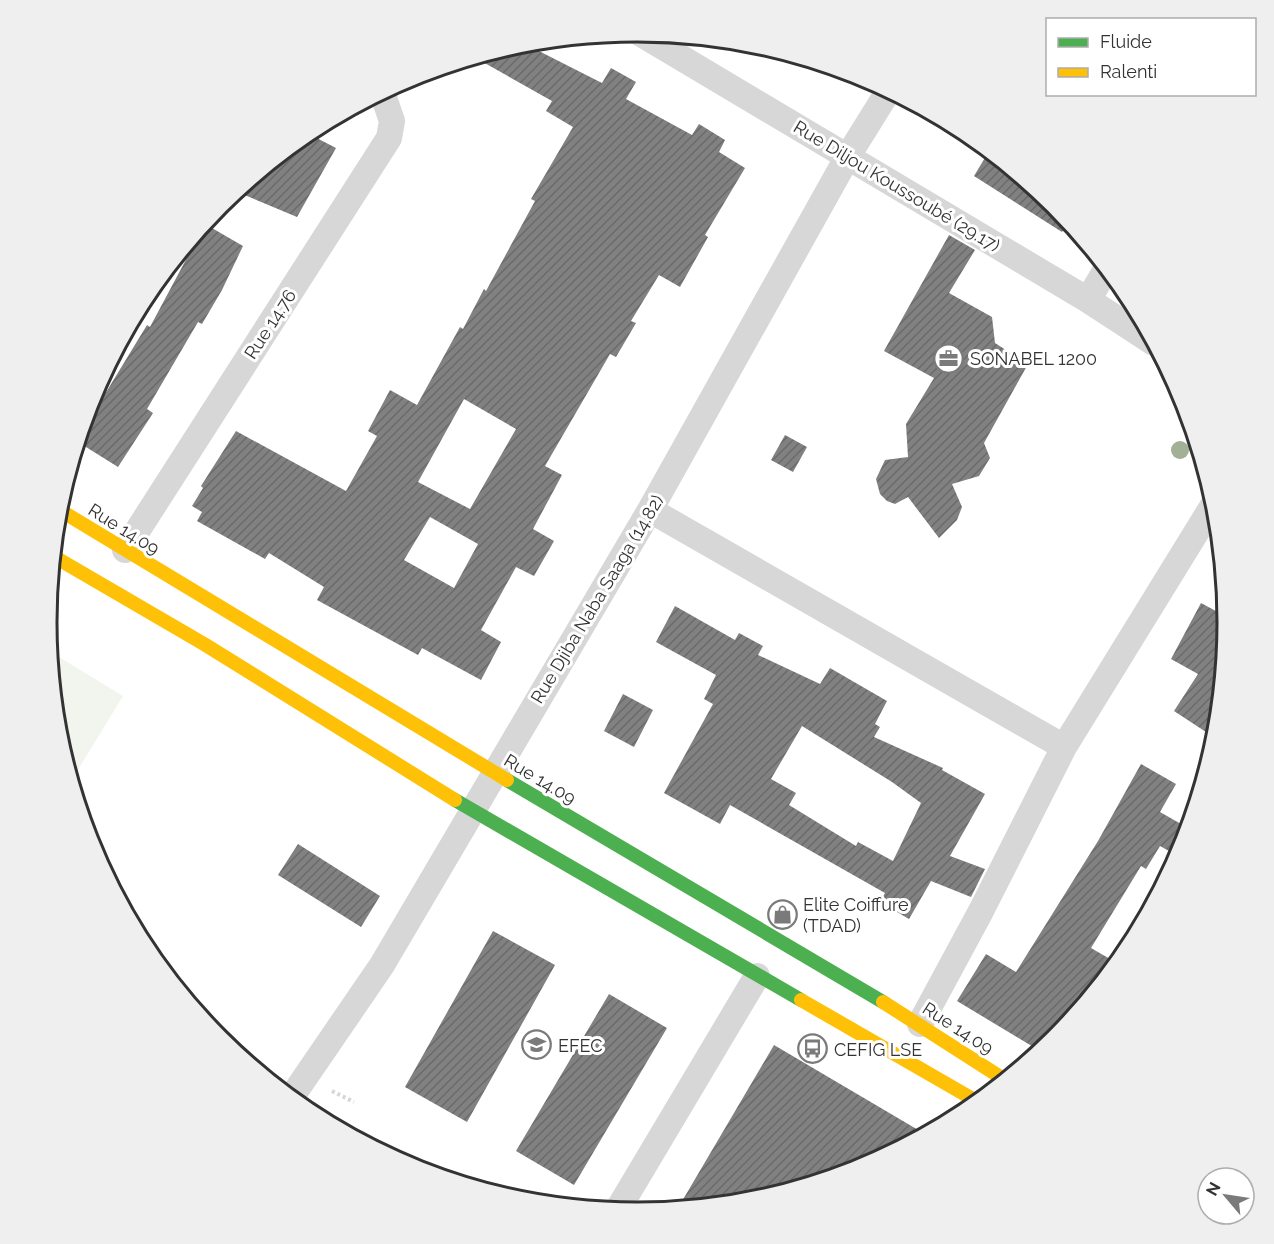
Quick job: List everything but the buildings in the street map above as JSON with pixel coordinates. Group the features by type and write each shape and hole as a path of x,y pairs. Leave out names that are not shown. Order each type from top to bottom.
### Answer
{"street":[{"name":"Rue Diljou Koussoubé (29.17)","path":"656,42 1088,300 1140,334"},
{"name":"Rue Djiba Naba Saaga (14.82)","path":"296,1091 382,965 471,810 650,510 848,156 884,98"},
{"name":"Rue 14.76","path":"125,550 389,138 392,121 385,100"},
{"path":"1088,300 1102,276"},
{"path":"650,510 1064,747"},
{"name":"Rue 14.09","path":"67,515 494,773 920,1024 998,1075"},
{"path":"920,1024 981,911 1064,747 1207,515"},
{"path":"61,559 204,644 471,810 969,1097"},
{"path":"623,1202 757,976"}],"shaded area":[{"path":"58,656 123,696 77,771 68,735"}],"traffic: fast":[{"path":"507,780 883,1002"},
{"path":"455,800 801,1000"}],"traffic: slow":[{"path":"67,514 507,780"},
{"path":"60,560 204,644 455,800"},
{"path":"801,1000 969,1097"},
{"path":"883,1002 998,1075"}],"place":[{"name":"SONABEL 1200","path":"949,358"},
{"name":"Elite Coiffure (TDAD)","path":"782,914"},
{"name":"EFEC","path":"537,1045"},
{"name":"CEFIG LSE","path":"813,1049"}]}
